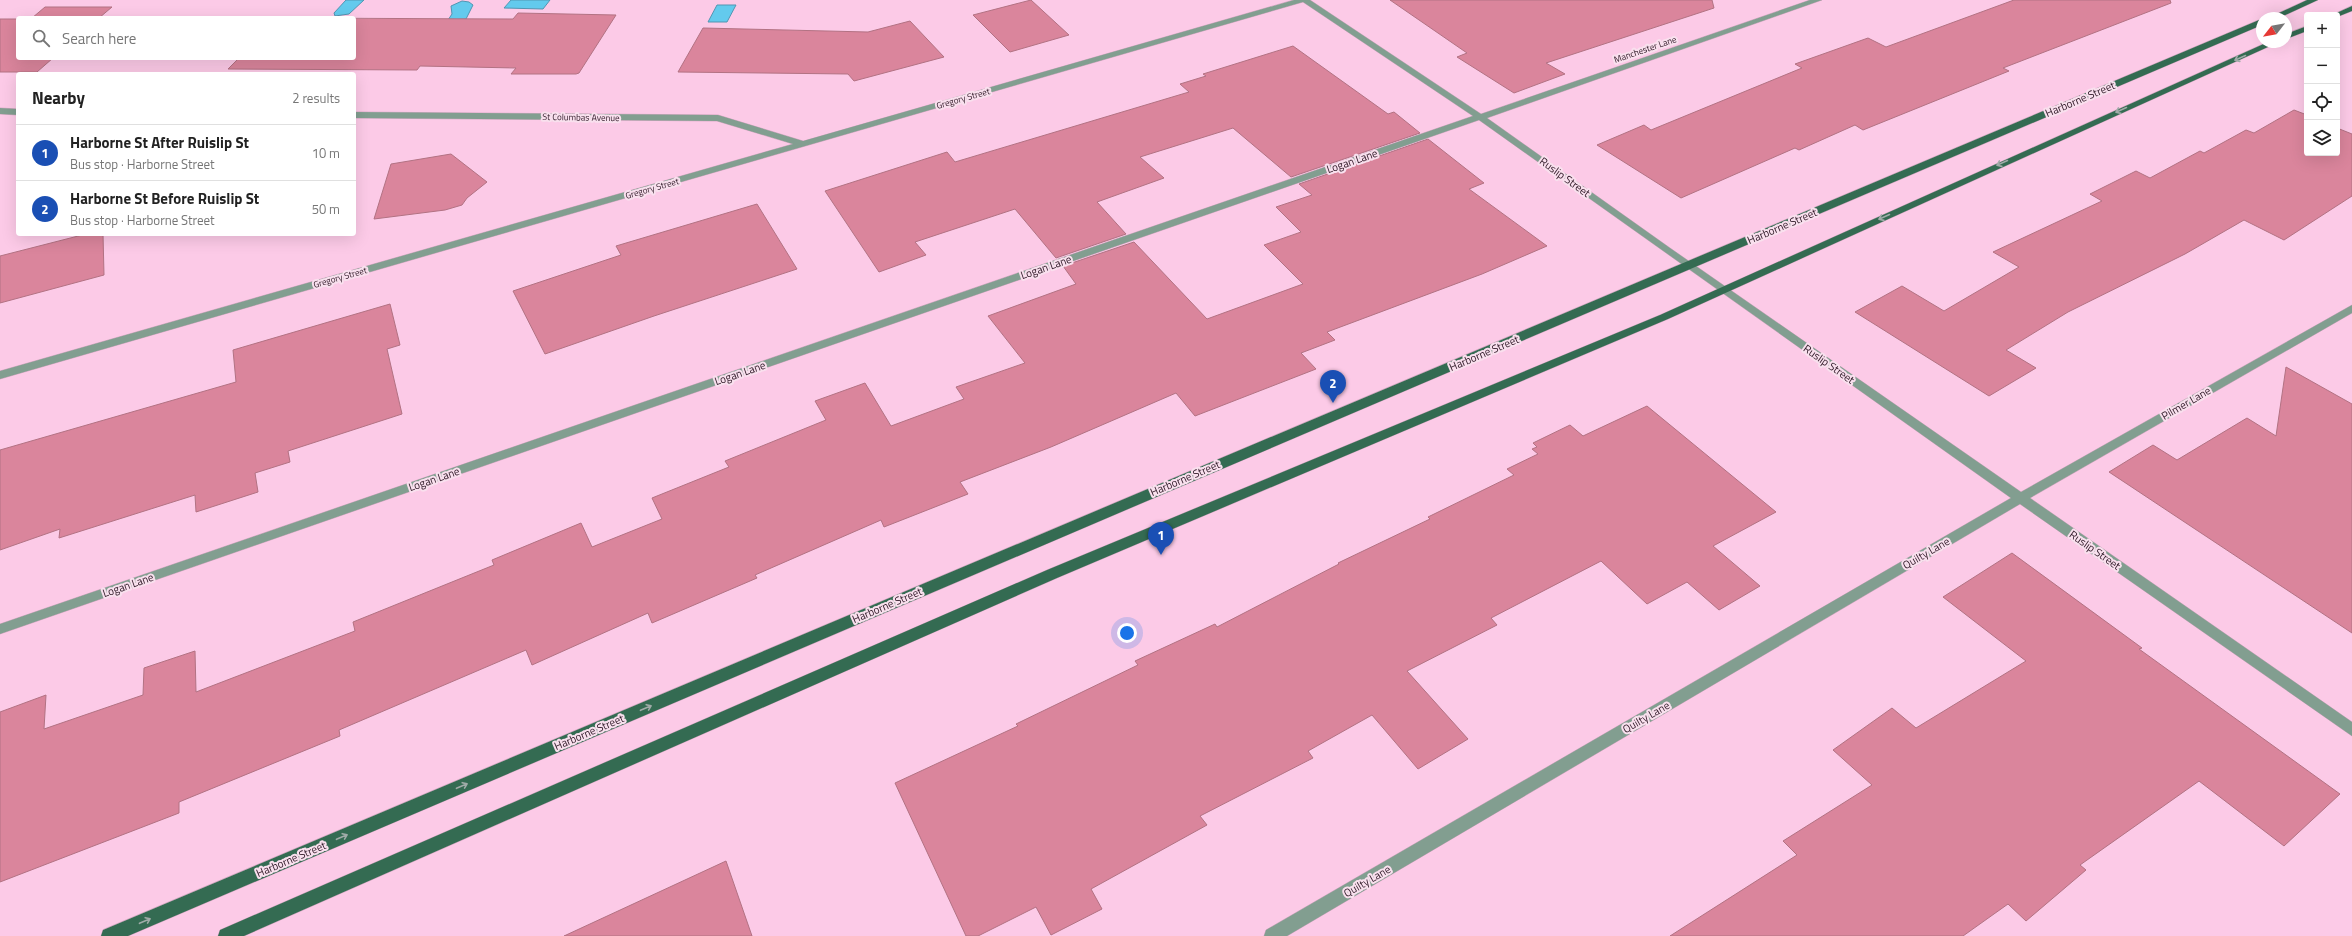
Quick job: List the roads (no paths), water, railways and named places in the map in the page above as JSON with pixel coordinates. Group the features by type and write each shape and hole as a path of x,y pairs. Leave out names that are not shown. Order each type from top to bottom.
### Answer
{"main road":[{"path":"2286,12 2314,0"},
{"path":"2340,13 2352,8"},
{"name":"Harborne Street","path":"109,936 1048,536 1689,266 2256,25"},
{"path":"2292,34 2304,29"},
{"path":"226,936 1052,574 1664,317 2263,48"}],"street":[{"name":"Ruslip Street","path":"1304,0 1480,117 1723,290 2352,730"},
{"name":"Gregory Street","path":"0,375 1304,0"},
{"name":"Manchester Lane","path":"1480,117 1818,0"},
{"path":"0,111 16,112"},
{"name":"St Columbas Avenue","path":"356,115 718,118 804,144"},
{"name":"Logan Lane","path":"0,629 1480,117"},
{"name":"Pilmer Lane","path":"2020,498 2352,308"},
{"name":"Quilty Lane","path":"1272,936 2020,498"}],"water":[{"path":"346,0 364,0 349,14 335,16 334,13"},
{"path":"511,0 550,0 543,9 504,8"},
{"path":"462,1 469,2 473,5 466,19 448,20 452,14 451,6"},
{"path":"717,5 736,5 727,22 708,22"}],"place":[{"name":"Harborne St Before Ruislip St","path":"1333,403"},
{"name":"Harborne St After Ruislip St","path":"1161,555"}]}
